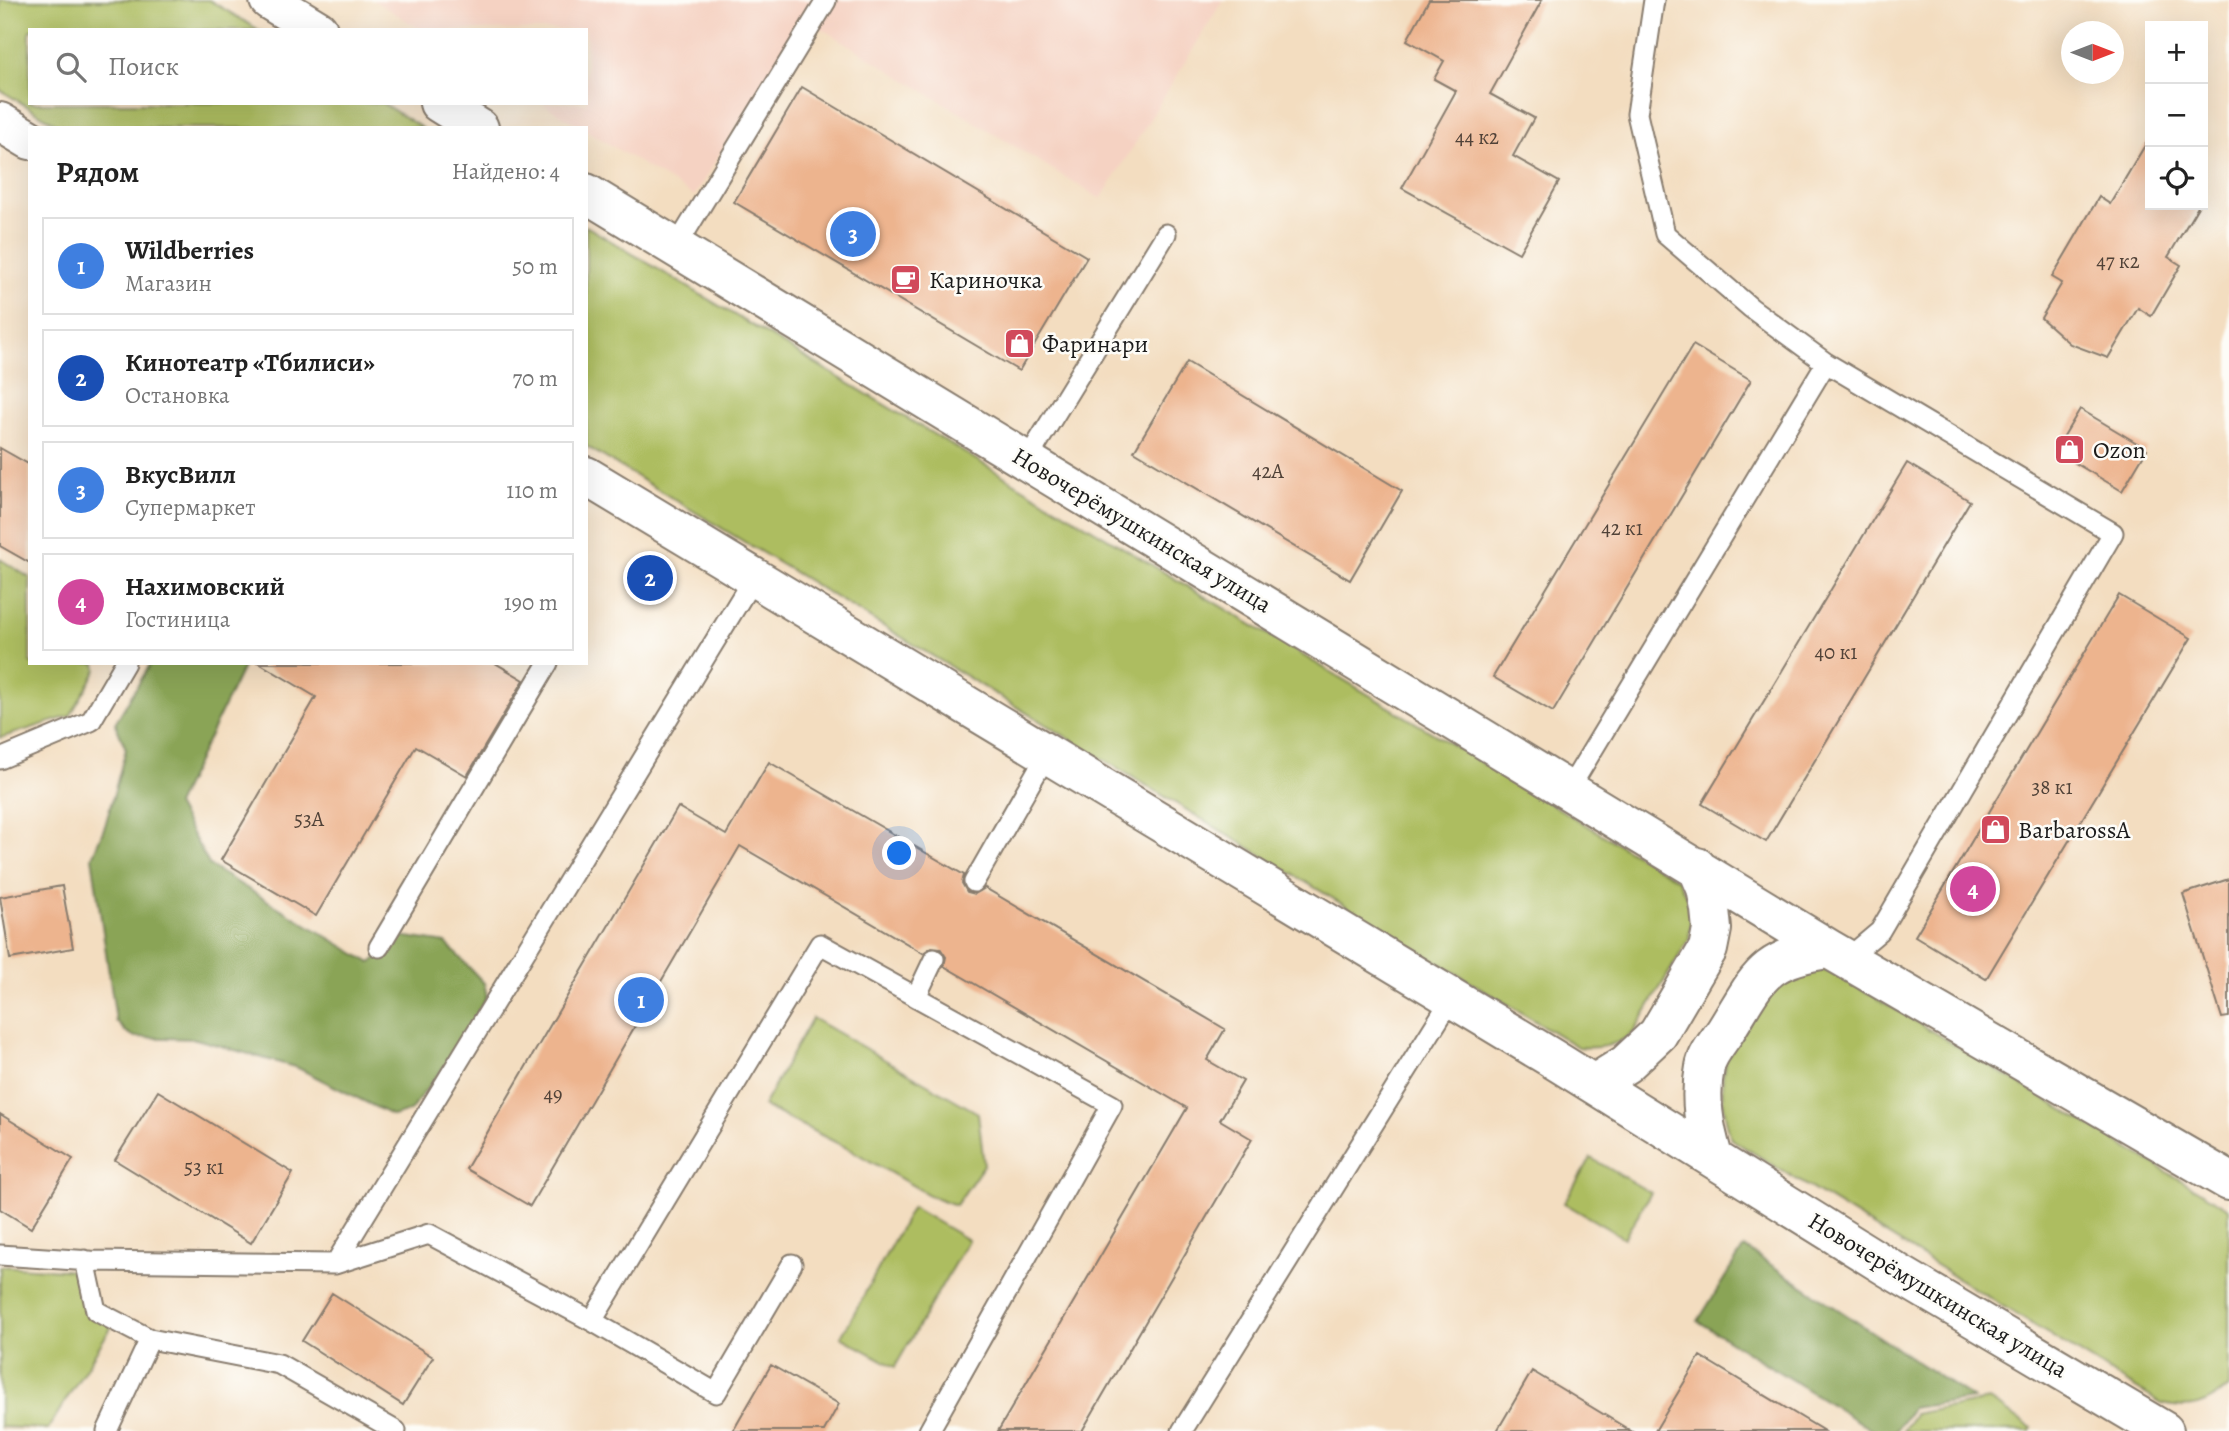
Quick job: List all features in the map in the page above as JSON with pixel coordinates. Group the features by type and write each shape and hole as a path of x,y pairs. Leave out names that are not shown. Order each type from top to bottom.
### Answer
{"street":[{"path":"269,0 315,28"},
{"path":"442,105 477,126"},
{"path":"0,122 28,139"},
{"name":"Новочерёмушкинская улица","path":"588,193 1838,954 2229,1181"},
{"name":"Новочерёмушкинская улица","path":"588,477 1594,1084 1889,1268 2164,1431"},
{"path":"1594,1084 1626,1064 1658,1034 1708,949 1712,929 1710,909 1706,888 1697,867"},
{"path":"1713,1157 1702,1111 1705,1063 1756,981 1770,966 1808,952 1838,954"}],"lane":[{"path":"676,247 826,1 824,0"},
{"path":"1654,0 1637,114 1665,234 1751,307 1826,363 2113,533 1880,931 1838,954"},
{"path":"1027,460 1166,234"},
{"path":"1569,789 1826,363"},
{"path":"335,1264 754,577"},
{"path":"0,759 91,721 124,665"},
{"path":"379,947 547,665"},
{"path":"974,882 1047,754"},
{"path":"592,1321 820,944 1112,1105 929,1431"},
{"path":"916,997 934,959"},
{"path":"1182,1431 1452,998"},
{"path":"0,1255 85,1260 335,1264 429,1234 592,1321 716,1393 792,1264"},
{"path":"85,1260 96,1311 150,1339 279,1364 396,1431"},
{"path":"107,1431 150,1339"}],"shaded area":[{"path":"373,0 1223,0 1101,199 803,17 694,196 588,131 588,126 579,126 545,105 588,105 588,28 419,28"}],"green space":[{"path":"0,0 209,0 256,28 28,28 28,105 385,105 419,126 60,126 0,90"},
{"path":"588,227 1678,880 1692,908 1689,939 1634,1032 1608,1046 1578,1047 588,447"},
{"path":"0,559 28,577 28,665 96,665 97,670 70,716 0,738"},
{"path":"150,665 244,665 176,805 210,866 371,963 401,936 446,943 484,983 487,996 456,1051 410,1111 393,1116 298,1068 196,1039 135,1037 116,1021 92,857 105,826 126,749 115,723"},
{"path":"1819,969 1838,975 2229,1209 2229,1387 2198,1405 2181,1407 2162,1404 1731,1139 1722,1091 1723,1072 1728,1056 1773,989 1783,979"},
{"path":"812,1018 978,1113 984,1165 956,1205 931,1196 849,1149 763,1106"},
{"path":"1591,1158 1651,1193 1624,1238 1564,1203"},
{"path":"912,1207 968,1240 895,1367 841,1337"},
{"path":"1744,1247 1973,1399 1912,1408 1896,1431 1873,1431 1698,1321"},
{"path":"0,1266 79,1271 112,1326 48,1429 0,1427"},
{"path":"1989,1400 2032,1428 2030,1431 1903,1431 1914,1414"}],"building":[{"path":"1429,0 1542,0 1490,94 1534,118 1513,156 1559,182 1519,253 1402,188 1456,91 1434,79 1444,61 1407,40"},
{"path":"802,87 1087,257 1019,371 734,202"},
{"path":"2145,145 2145,210 2196,210 2168,257 2181,265 2151,316 2138,308 2108,358 2070,344 2041,318 2062,283 2052,277 2099,197 2110,204"},
{"path":"1693,345 1751,380 1553,712 1493,677"},
{"path":"1187,362 1402,491 1350,580 1134,451"},
{"path":"2080,409 2147,449 2122,491 2055,451"},
{"path":"0,448 28,464 28,562 0,546"},
{"path":"1907,463 1970,501 1766,842 1702,804"},
{"path":"2119,595 2191,638 1986,979 1915,936"},
{"path":"262,665 498,665 524,680 467,776 416,746 316,916 221,860 316,697"},
{"path":"769,762 964,875 962,883 967,892 975,894 985,888 1225,1029 1207,1060 1243,1081 1220,1120 1252,1139 1082,1431 998,1431 1187,1108 944,966 946,957 940,948 932,947 923,953 740,846 530,1206 466,1169 678,807 726,835"},
{"path":"2229,879 2229,1017 2222,1018 2183,894"},
{"path":"62,886 73,948 10,959 0,897"},
{"path":"158,1091 293,1173 251,1243 115,1160"},
{"path":"0,1114 73,1159 31,1228 0,1209"},
{"path":"332,1293 433,1357 403,1405 302,1341"},
{"path":"1700,1356 1824,1431 1655,1431"},
{"path":"771,1365 839,1404 824,1431 733,1431"},
{"path":"1532,1371 1631,1431 1497,1431"}],"place":[{"name":"ВкусВилл","path":"853,234"},
{"name":"Кариночка","path":"906,280"},
{"name":"Фаринари","path":"1019,344"},
{"name":"Ozon","path":"2070,450"},
{"name":"Кинотеатр «Тбилиси»","path":"650,578"},
{"name":"BarbarossA","path":"1995,830"},
{"name":"Нахимовский","path":"1973,889"},
{"name":"Wildberries","path":"641,1000"}]}
